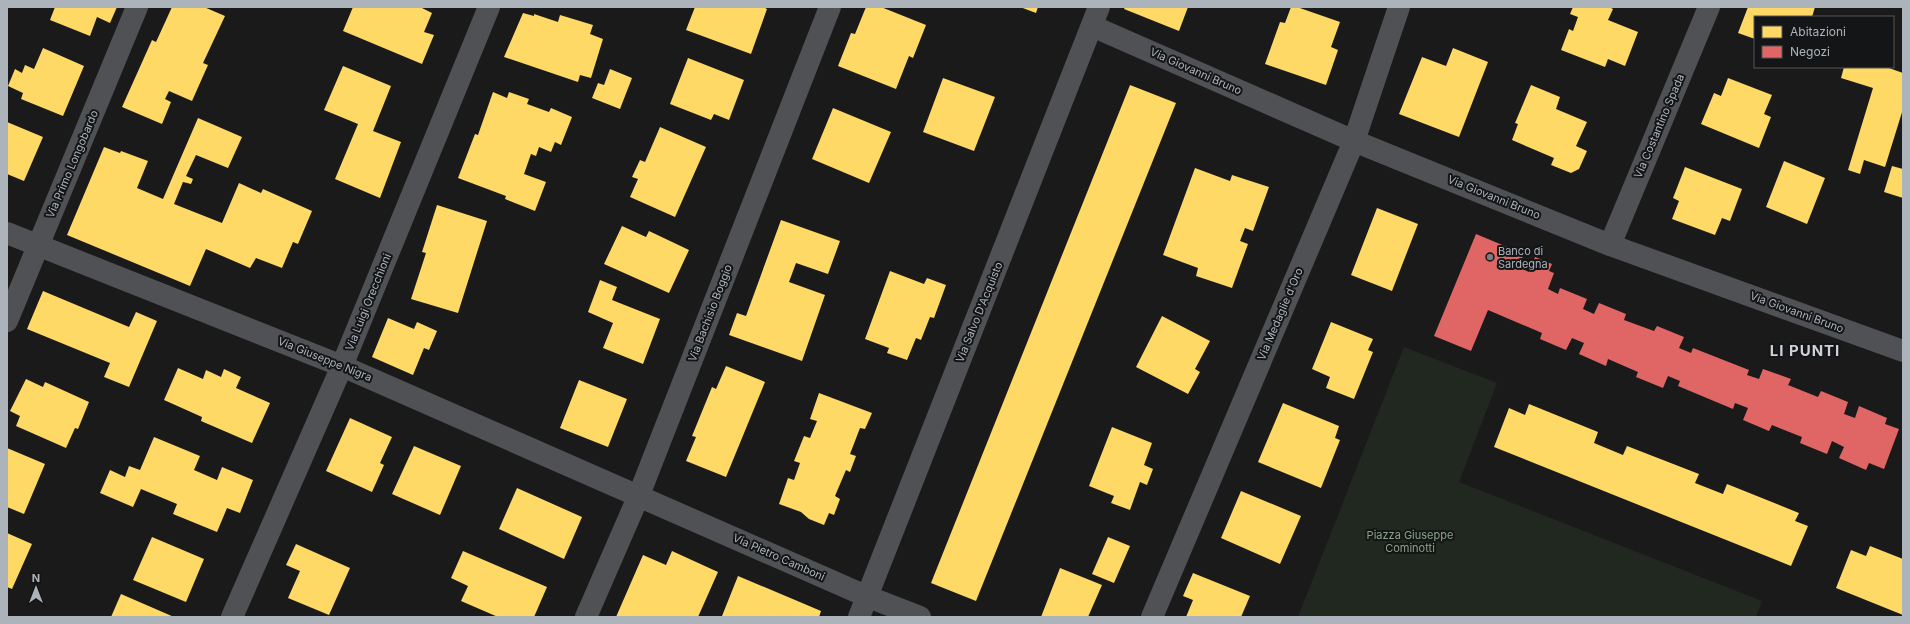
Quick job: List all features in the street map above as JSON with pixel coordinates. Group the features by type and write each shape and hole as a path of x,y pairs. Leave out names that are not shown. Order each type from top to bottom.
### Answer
{"street":[{"name":"Via Primo Longobardo","path":"7,321 137,7"},
{"name":"Via Luigi Orecchioni","path":"232,617 342,366 489,7"},
{"name":"Via Bachisio Boggio","path":"586,617 639,495 830,7"},
{"name":"Via Medaglie d'Oro","path":"1152,617 1354,141 1399,7"},
{"name":"Via Costantino Spada","path":"1610,245 1709,7"},
{"name":"Via Giovanni Bruno","path":"1096,16 1354,141 1610,245 1903,351"},
{"name":"Via Salvo D'Acquisto","path":"859,617 1096,16"},
{"name":"Via Giuseppe Nigra","path":"7,233 342,366 639,495"},
{"name":"Via Pietro Camboni","path":"639,495 866,596 920,617"}],"green space":[{"name":"Piazza Giuseppe Cominotti","path":"1404,347 1497,383 1459,482 1762,601 1756,617 1298,617"}],"building: Abitazioni":[{"path":"55,7 117,7 110,23 97,17 90,36 50,20"},
{"path":"172,7 204,7 225,16 203,63 208,65 192,101 169,91 165,99 171,102 162,124 122,107 152,40 156,42"},
{"path":"353,7 420,7 432,13 424,32 434,35 422,64 343,31"},
{"path":"695,7 763,7 767,9 751,54 686,30"},
{"path":"866,7 881,7 926,25 913,58 909,56 896,89 838,66 851,33 855,34"},
{"path":"1020,7 1038,7 1036,13"},
{"path":"1125,7 1188,7 1179,31 1124,9"},
{"path":"1291,7 1297,7 1340,22 1331,47 1338,50 1326,85 1265,64 1280,22 1285,23"},
{"path":"1573,7 1609,7 1613,9 1608,20 1638,32 1625,66 1608,59 1605,67 1561,50 1569,29 1573,31 1578,17 1570,14"},
{"path":"1748,7 1815,7 1812,16 1754,16 1754,39 1738,33"},
{"path":"523,13 534,16 534,14 558,22 560,15 593,25 590,34 603,39 591,78 580,75 578,82 504,57"},
{"path":"43,48 84,66 63,116 21,99 23,93 8,86 15,69 22,73 25,65 34,69"},
{"path":"1453,48 1488,62 1459,137 1399,114 1422,57 1446,66"},
{"path":"688,58 744,80 729,120 714,114 711,120 670,104"},
{"path":"343,66 391,86 373,131 401,142 380,198 335,179 358,124 324,110"},
{"path":"1844,68 1889,68 1903,73 1903,109 1885,167 1864,160 1860,174 1848,170 1873,88 1841,78"},
{"path":"610,69 632,78 620,109 592,98 598,83 604,85"},
{"path":"943,78 995,97 974,151 923,132"},
{"path":"1728,78 1772,95 1764,114 1771,117 1759,148 1701,124 1714,93 1721,96"},
{"path":"1130,85 1176,103 976,601 931,583"},
{"path":"1531,85 1560,97 1556,109 1587,122 1576,146 1587,151 1579,169 1571,173 1551,165 1554,158 1512,140 1518,124 1515,123"},
{"path":"493,92 507,98 509,92 529,99 527,104 549,112 551,108 572,117 561,145 555,142 551,152 539,147 536,156 531,154 524,174 546,182 535,211 505,199 506,196 458,178 475,134 478,135"},
{"path":"833,108 891,132 869,183 812,159"},
{"path":"198,118 242,137 228,168 196,155 186,176 193,179 191,184 183,182 174,204 222,223 239,183 261,193 263,189 312,211 298,244 293,242 282,268 256,258 250,268 206,249 190,286 67,235 104,147 120,153 121,151 148,161 137,188 163,199"},
{"path":"7,122 43,137 24,181 7,174"},
{"path":"660,127 706,147 675,217 630,197 638,179 632,177 640,160 645,162"},
{"path":"1784,161 1825,178 1807,224 1766,207"},
{"path":"1892,166 1903,169 1903,198 1884,192"},
{"path":"1685,167 1742,189 1730,221 1722,218 1715,235 1672,219 1679,201 1673,198"},
{"path":"1195,168 1230,181 1232,175 1269,187 1253,231 1245,228 1240,241 1248,244 1232,288 1196,276 1198,268 1163,255"},
{"path":"437,205 487,221 458,313 411,299 426,253 422,252"},
{"path":"1377,208 1418,224 1392,291 1351,275"},
{"path":"781,220 840,241 828,274 796,263 789,282 825,295 802,361 729,335 737,313 746,316"},
{"path":"622,226 646,237 649,231 689,250 669,293 604,264"},
{"path":"890,271 924,284 927,278 946,285 934,318 930,317 921,340 916,338 907,360 887,353 889,348 865,339"},
{"path":"600,280 617,287 612,300 660,319 643,364 603,348 613,323 588,312"},
{"path":"43,291 129,327 136,312 157,321 129,387 104,377 110,363 27,329"},
{"path":"1162,316 1210,341 1195,369 1200,372 1188,394 1136,367"},
{"path":"388,318 414,329 417,322 437,331 429,350 424,348 413,375 372,357"},
{"path":"1331,322 1373,339 1368,350 1373,352 1354,399 1326,388 1330,377 1312,369"},
{"path":"726,366 765,382 726,477 686,461 696,437 692,436 712,387 716,389"},
{"path":"178,368 203,379 206,370 221,377 224,369 241,377 236,388 270,403 252,443 201,421 202,417 164,400"},
{"path":"26,379 43,387 45,382 89,402 78,429 75,428 66,448 16,426 20,416 10,411"},
{"path":"579,380 627,399 608,447 560,428"},
{"path":"819,393 872,413 865,429 860,428 850,454 856,456 850,472 846,470 835,496 840,499 834,515 829,513 824,525 809,519 801,512 779,504 788,478 794,480 800,463 794,461 804,436 810,438 817,421 810,419"},
{"path":"1283,403 1339,426 1335,438 1340,440 1321,488 1258,462"},
{"path":"1529,404 1598,432 1594,443 1623,455 1627,446 1699,474 1695,483 1723,494 1727,484 1799,513 1795,521 1808,526 1791,566 1494,447 1509,408 1525,415"},
{"path":"350,418 392,437 380,463 384,465 372,492 326,471"},
{"path":"1112,427 1152,443 1144,465 1153,469 1147,485 1140,482 1130,510 1111,503 1114,496 1089,486"},
{"path":"154,437 200,456 194,470 217,480 222,467 253,480 240,513 227,508 217,532 173,514 177,504 141,489 133,507 100,493 110,470 125,477 129,466 140,470"},
{"path":"414,446 461,466 440,515 392,494"},
{"path":"7,448 45,464 24,514 7,507"},
{"path":"517,488 582,517 564,559 499,529"},
{"path":"1241,491 1301,516 1280,564 1221,538"},
{"path":"7,533 32,544 12,589 7,587"},
{"path":"152,537 204,559 186,602 133,580"},
{"path":"1108,537 1130,546 1114,583 1092,574"},
{"path":"296,544 350,568 329,615 288,598 300,571 286,565"},
{"path":"1870,546 1903,559 1903,615 1836,588 1851,550 1866,556"},
{"path":"463,551 547,587 534,617 498,617 461,601 468,586 451,578"},
{"path":"672,551 718,572 698,617 616,617 643,555 666,565"},
{"path":"1060,568 1102,585 1088,617 1041,617"},
{"path":"1193,573 1250,596 1241,617 1186,617 1193,600 1183,596"},
{"path":"738,576 821,611 819,617 722,616"},
{"path":"121,594 174,617 111,617"}],"building: Negozi":[{"path":"1476,234 1524,254 1518,267 1529,272 1535,257 1552,264 1549,271 1554,273 1548,289 1558,294 1560,288 1587,299 1583,309 1594,314 1599,303 1626,314 1624,320 1654,331 1657,326 1684,337 1679,348 1691,353 1693,348 1749,370 1747,375 1759,379 1763,369 1791,379 1788,385 1818,397 1821,391 1848,402 1844,414 1855,418 1859,406 1887,418 1885,424 1899,429 1884,469 1869,463 1866,470 1839,458 1844,447 1832,441 1827,454 1800,443 1802,437 1772,425 1769,431 1743,420 1748,408 1735,403 1733,409 1678,386 1680,381 1668,376 1663,388 1636,377 1638,372 1608,359 1606,366 1579,354 1584,343 1572,338 1566,350 1540,339 1542,333 1488,310 1471,351 1434,336"}],"place":[{"name":"Banco di Sardegna","path":"1490,257"}],"district":[{"name":"LI PUNTI","path":"1805,351"}]}
